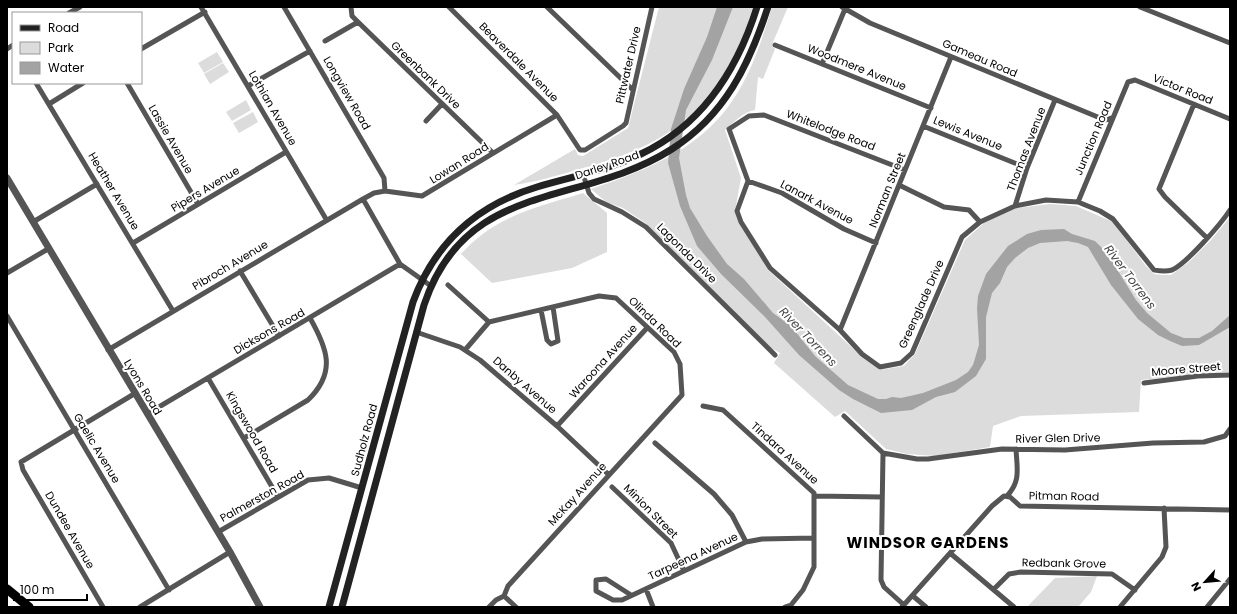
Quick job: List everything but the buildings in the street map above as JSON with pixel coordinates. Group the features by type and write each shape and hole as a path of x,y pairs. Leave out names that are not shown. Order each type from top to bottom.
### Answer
{"highway":[{"path":"7,589 29,607"},
{"path":"7,597 20,607"}],"main road":[{"name":"Darley Road","path":"422,280 448,241 461,228 483,211 512,195 623,162 658,145 677,132 698,113 719,90 734,66 757,7"},
{"name":"Darley Road","path":"431,286 441,268 456,248 485,223 522,204 629,172 673,149 699,128 723,103 742,74 755,46 768,7"},
{"name":"Sudholz Road","path":"329,607 413,302 422,280"},
{"name":"Sudholz Road","path":"342,607 416,332 431,286"},
{"path":"406,327 416,332"},
{"path":"374,443 385,447"}],"street":[{"path":"71,12 80,7"},
{"name":"Lothian Avenue","path":"201,7 326,219"},
{"name":"Longview Road","path":"284,7 384,178 385,191"},
{"name":"Greenbank Drive","path":"351,7 352,16 494,153"},
{"name":"Beaverdale Avenue","path":"449,7 557,115 580,150 585,150 624,126"},
{"path":"547,7 633,90"},
{"path":"646,7 651,9"},
{"path":"1140,7 1229,41"},
{"path":"1156,13 1158,7"},
{"path":"822,64 843,8"},
{"name":"Gameau Road","path":"843,8 870,23 1055,100 1105,120 1112,118"},
{"name":"Pittwater Drive","path":"624,126 651,9"},
{"path":"142,48 204,12"},
{"path":"325,41 358,22"},
{"name":"Woodmere Avenue","path":"775,46 931,108"},
{"path":"248,86 310,51"},
{"name":"Norman Street","path":"840,330 952,57"},
{"name":"Victor Road","path":"1128,82 1134,80 1230,119"},
{"name":"Junction Road","path":"1078,202 1128,82"},
{"name":"Heather Avenue","path":"37,84 173,310"},
{"path":"49,104 81,84"},
{"name":"Lassie Avenue","path":"128,84 198,204"},
{"name":"Thomas Avenue","path":"1015,206 1027,168 1055,100"},
{"path":"426,121 442,104"},
{"path":"1194,104 1159,189 1165,198 1207,238"},
{"name":"Lowan Road","path":"363,199 374,193 385,191 422,196 557,115"},
{"name":"Whitelodge Road","path":"748,180 729,129 749,116 764,115 905,170"},
{"name":"Lewis Avenue","path":"923,126 1027,168"},
{"name":"Pipers Avenue","path":"133,243 286,152"},
{"name":"Lagonda Drive","path":"583,174 586,185 594,199 622,212 646,227 775,355"},
{"name":"Lyons Road","path":"7,178 134,394 230,552 260,607"},
{"name":"Greenglade Drive","path":"748,180 737,211 741,222 770,268 840,330 862,354 880,367 902,364 912,353 962,237 980,222 1015,206 1046,200 1078,202 1113,219 1154,270 1166,272 1174,269 1207,238 1230,210"},
{"name":"Lanark Avenue","path":"748,180 782,193 844,229 876,243"},
{"path":"33,222 98,184"},
{"path":"899,185 944,207 969,210 980,222"},
{"path":"363,199 400,264 431,286"},
{"name":"Pibroch Avenue","path":"108,350 326,219 363,199"},
{"path":"7,273 48,249"},
{"name":"Dicksons Road","path":"147,414 400,264"},
{"path":"240,271 278,336"},
{"path":"448,285 489,322 465,350"},
{"name":"Olinda Road","path":"489,322 599,296 616,298 646,328 674,352 680,364 682,395"},
{"path":"541,310 547,340 551,344 558,341 553,307"},
{"name":"Gaelic Avenue","path":"7,316 169,590"},
{"path":"244,438 308,400 324,380 326,352 321,338 310,318"},
{"name":"Waroona Avenue","path":"557,426 646,328"},
{"name":"Danby Avenue","path":"416,332 465,350 480,360 557,426 608,474"},
{"name":"Moore Street","path":"1144,383 1198,376 1230,375"},
{"name":"Kingswood Road","path":"208,378 278,497"},
{"path":"74,429 134,394"},
{"name":"McKay Avenue","path":"489,607 496,600 504,596 508,586 608,474 682,395"},
{"name":"Tindara Avenue","path":"703,406 723,410 814,493 814,561 812,574 803,590 790,606"},
{"path":"844,416 883,453 881,580 884,587 903,606 992,506 1007,496 1015,487 1017,480 1016,449"},
{"name":"Dundee Avenue","path":"74,429 21,462 23,470 104,607"},
{"name":"River Glen Drive","path":"883,453 928,459 993,450 1065,450 1153,443 1204,442 1225,436 1230,429"},
{"path":"655,443 714,494 732,515 746,542"},
{"name":"Palmerston Road","path":"218,532 302,483 322,478 334,479 362,488"},
{"name":"Minion Street","path":"612,487 671,543 684,570"},
{"path":"815,496 882,497"},
{"name":"Pitman Road","path":"1007,496 1020,506 1230,510"},
{"path":"1129,607 1122,605 1162,557 1166,547 1164,508"},
{"name":"Tarpeena Avenue","path":"630,595 606,579 596,580 596,591 612,600 622,600 746,542 762,539 814,538"},
{"path":"142,607 230,552"},
{"path":"950,553 1014,607"},
{"name":"Redbank Grove","path":"994,589 1009,574 1021,572 1112,574 1135,590"},
{"path":"1207,607 1230,579"},
{"path":"646,590 653,607"},
{"path":"504,596 516,607"},
{"path":"912,596 926,607"}],"green space":[{"path":"659,7 753,7 741,41 726,70 710,95 690,116 667,133 641,148 611,160 538,181 514,185 575,149 578,155 583,156 628,128"},
{"path":"772,7 788,7 773,42 772,46 775,49 763,79 758,77 755,110 743,115 725,130 741,178 735,211 740,224 768,270 860,355 880,370 904,366 915,354 965,240 984,223 1017,208 1050,204 1076,206 1113,222 1146,266 1154,274 1162,275 1171,275 1189,262 1211,240 1230,217 1230,372 1141,380 1139,412 1021,416 993,426 990,447 935,456 907,454 886,449 845,411 835,417 774,363 780,353 771,348 644,222 623,208 606,202 591,189 634,173 674,154 709,128 725,111 744,82 758,51"},
{"path":"217,52 223,62 204,73 198,63"},
{"path":"223,63 229,72 210,84 204,74"},
{"path":"246,100 251,110 232,121 226,112"},
{"path":"253,112 258,122 239,133 233,123"},
{"path":"583,193 607,213 607,252 572,268 492,283 461,254 488,230 517,214"},
{"path":"1097,576 1091,592 1078,607 1027,607 1055,578"}],"water":[{"name":"River Torrens","path":"717,7 733,7 712,60 686,110 679,158 690,208 707,236 727,264 744,279 773,313 791,326 815,356 848,385 878,399 892,397 901,398 923,393 956,380 968,372 973,365 979,345 977,308 978,296 986,274 1008,246 1027,234 1041,230 1064,229 1072,234 1095,241 1107,253 1136,300 1147,313 1171,333 1184,338 1199,338 1212,331 1230,315 1230,327 1199,345 1182,346 1170,341 1158,335 1138,319 1111,285 1088,247 1067,241 1040,243 1028,248 1015,258 1007,267 1000,283 992,293 986,317 986,359 976,376 955,392 936,397 912,410 881,413 853,399 839,390 799,355 765,317 721,274 697,246 680,206 668,163 671,129 684,89 707,37"}],"district":[{"name":"WINDSOR GARDENS","path":"928,543"}]}
